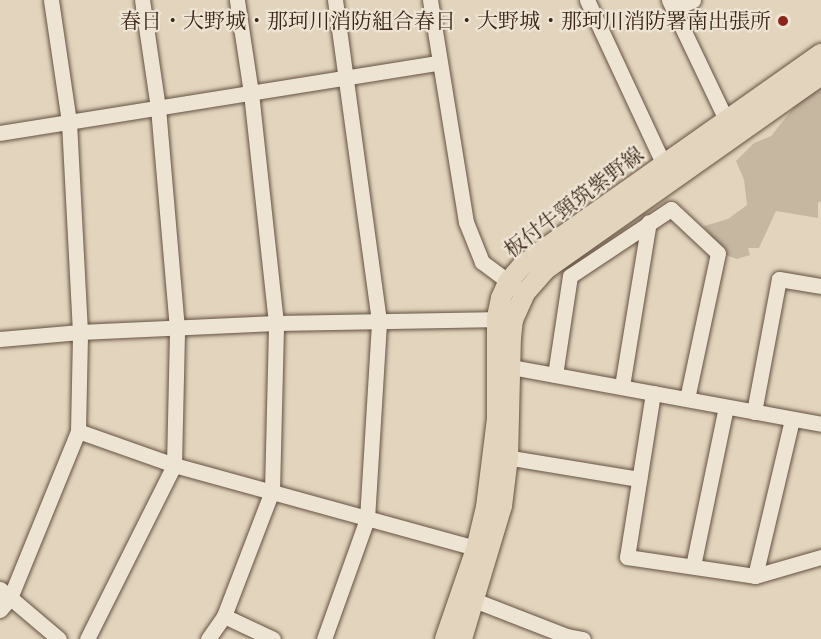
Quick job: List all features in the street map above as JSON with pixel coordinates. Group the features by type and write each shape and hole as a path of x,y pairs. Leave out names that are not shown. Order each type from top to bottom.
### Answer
{"main road":[{"name":"板付牛頸筑紫野線","path":"501,456 497,419 505,319 525,293 546,269 730,129 821,54"},
{"name":"板付牛頸筑紫野線","path":"445,639 467,599 483,550 486,507 501,456 511,367 501,298 508,282 523,265 540,252 664,165 821,75"},
{"name":"板付牛頸筑紫野線","path":"462,639 467,599"}],"street":[{"path":"0,610 5,593 78,431 80,332 69,122 51,0"},
{"path":"87,639 174,465 177,329 158,108 142,0"},
{"path":"207,639 224,616 272,490 276,323 251,93 237,0"},
{"path":"324,639 367,519 379,321 348,78 335,0"},
{"path":"430,0 466,222 482,262 525,293"},
{"path":"587,0 664,165"},
{"path":"693,0 671,4 730,129"},
{"path":"0,133 439,63"},
{"path":"555,375 570,276 671,209 718,253 687,399"},
{"path":"622,386 649,222"},
{"path":"754,412 779,279 821,286"},
{"path":"0,339 80,332 276,323 505,319"},
{"path":"511,367 821,424"},
{"path":"653,393 627,557 755,576 821,558"},
{"path":"693,567 726,407"},
{"path":"755,576 792,419"},
{"path":"78,431 174,465 272,490 367,519 483,550"},
{"path":"501,456 639,479"},
{"path":"5,593 59,639"},
{"path":"467,599 566,637 583,639"},
{"path":"224,616 273,639"}],"shaded area":[{"path":"821,89 821,201 818,203 818,218 776,211 759,248 748,248 750,255 737,259 706,248 712,238 704,226 728,219 747,205 744,180 736,161 754,143 771,136 799,101"}],"place":[{"name":"春日・大野城・那珂川消防組合春日・大野城・那珂川消防署南出張所","path":"783,21"}]}
